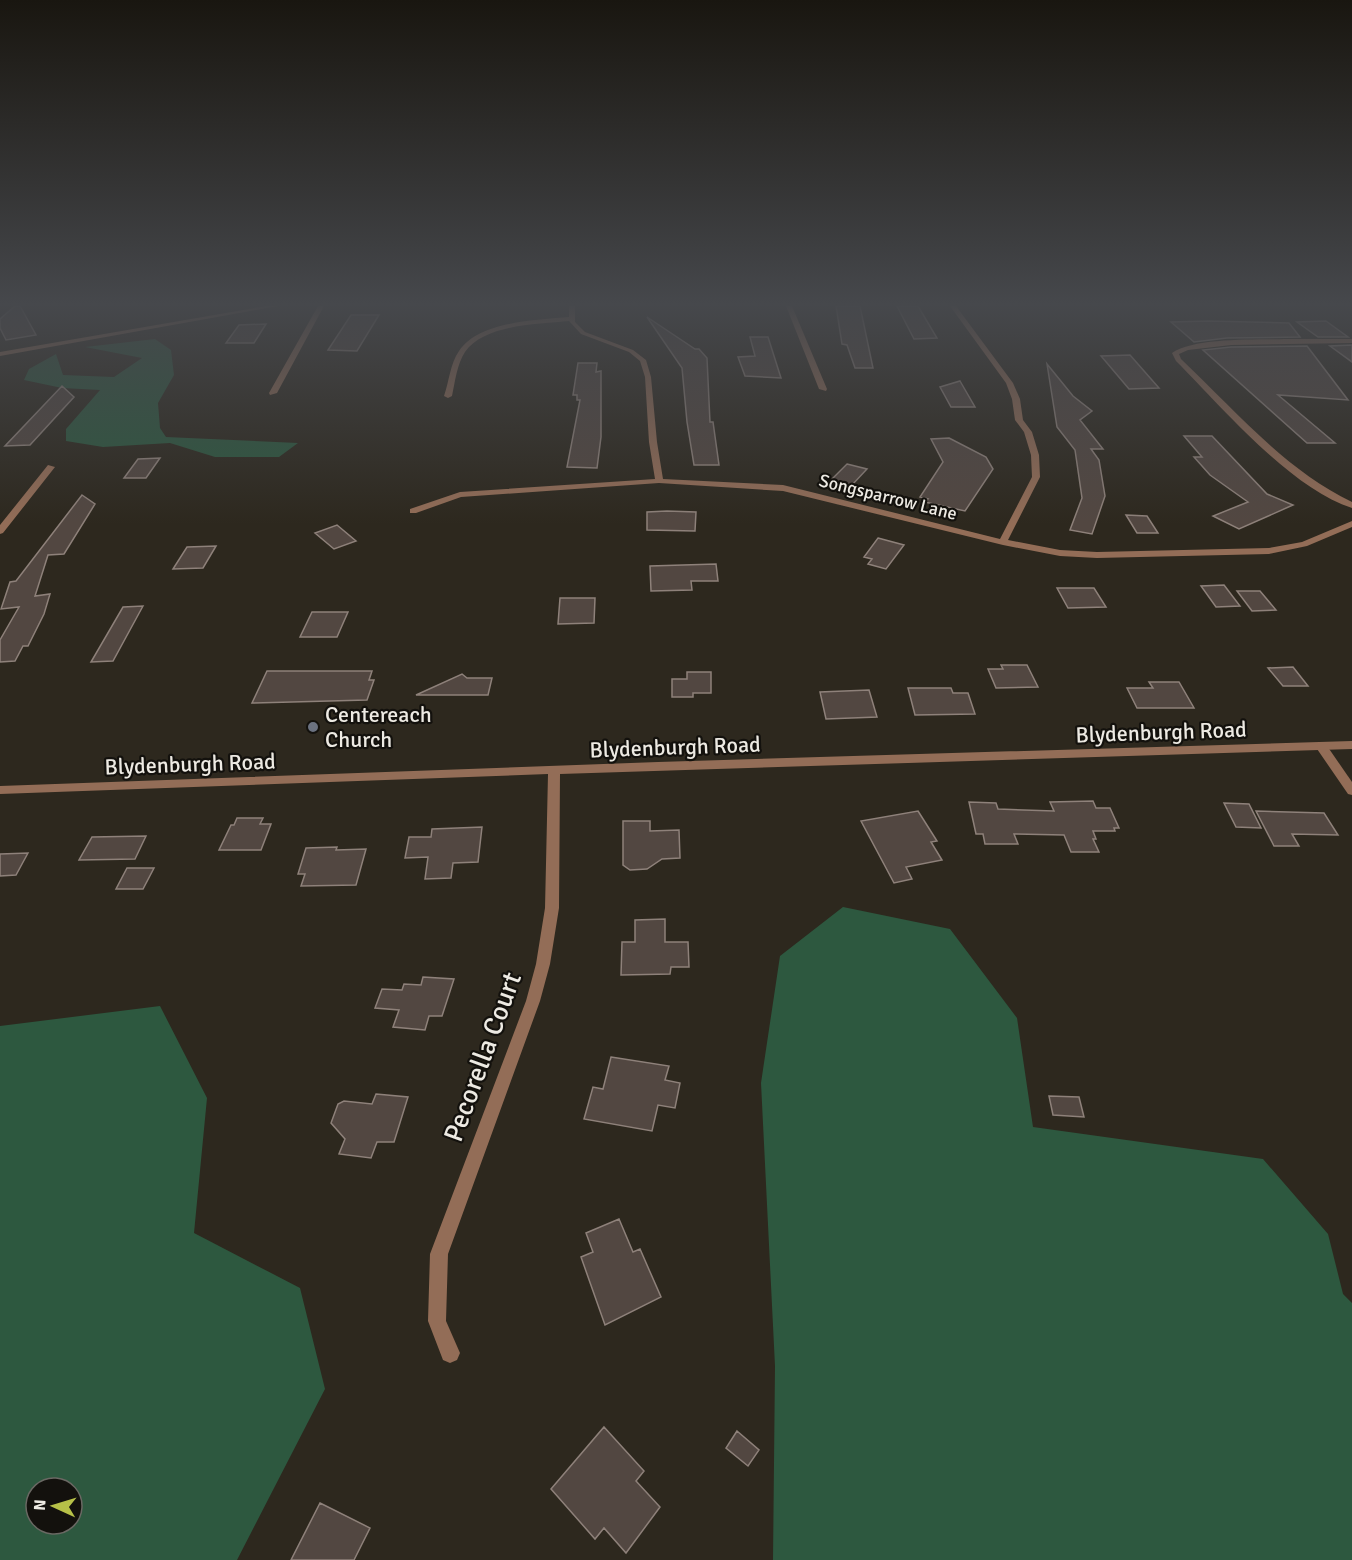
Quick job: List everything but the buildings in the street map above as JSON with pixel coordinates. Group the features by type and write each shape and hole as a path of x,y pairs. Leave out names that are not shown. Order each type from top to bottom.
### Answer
{"street":[{"path":"273,393 281,379"},
{"path":"448,396 453,379"},
{"path":"648,379 653,442 660,481"},
{"path":"819,379 823,389"},
{"path":"1003,542 1036,477 1035,455 1028,432 1019,420 1016,399 1006,379"},
{"path":"1198,379 1283,459 1334,498 1352,505"},
{"path":"0,531 51,467"},
{"name":"Songsparrow Lane","path":"413,511 460,495 660,481 783,488 1003,542 1060,553 1097,555 1269,551 1304,544 1352,524"},
{"path":"1321,746 1352,791"},
{"name":"Blydenburgh Road","path":"0,790 554,770 1352,746"},
{"name":"Pecorella Court","path":"450,1353 437,1321 439,1254 533,1001 543,964 552,908 554,770"}],"green space":[{"path":"172,379 158,403 160,428 166,437 298,443 279,457 215,457 170,443 103,447 66,441 66,429 100,390 62,388 24,380"},
{"path":"843,907 950,929 1017,1018 1033,1127 1263,1159 1328,1234 1343,1294 1352,1303 1352,1560 773,1560 775,1366 761,1083 780,956"},
{"path":"160,1006 207,1098 194,1233 300,1288 325,1389 237,1560 0,1560 0,1026"}],"place":[{"name":"Centereach Church","path":"313,727"}]}
